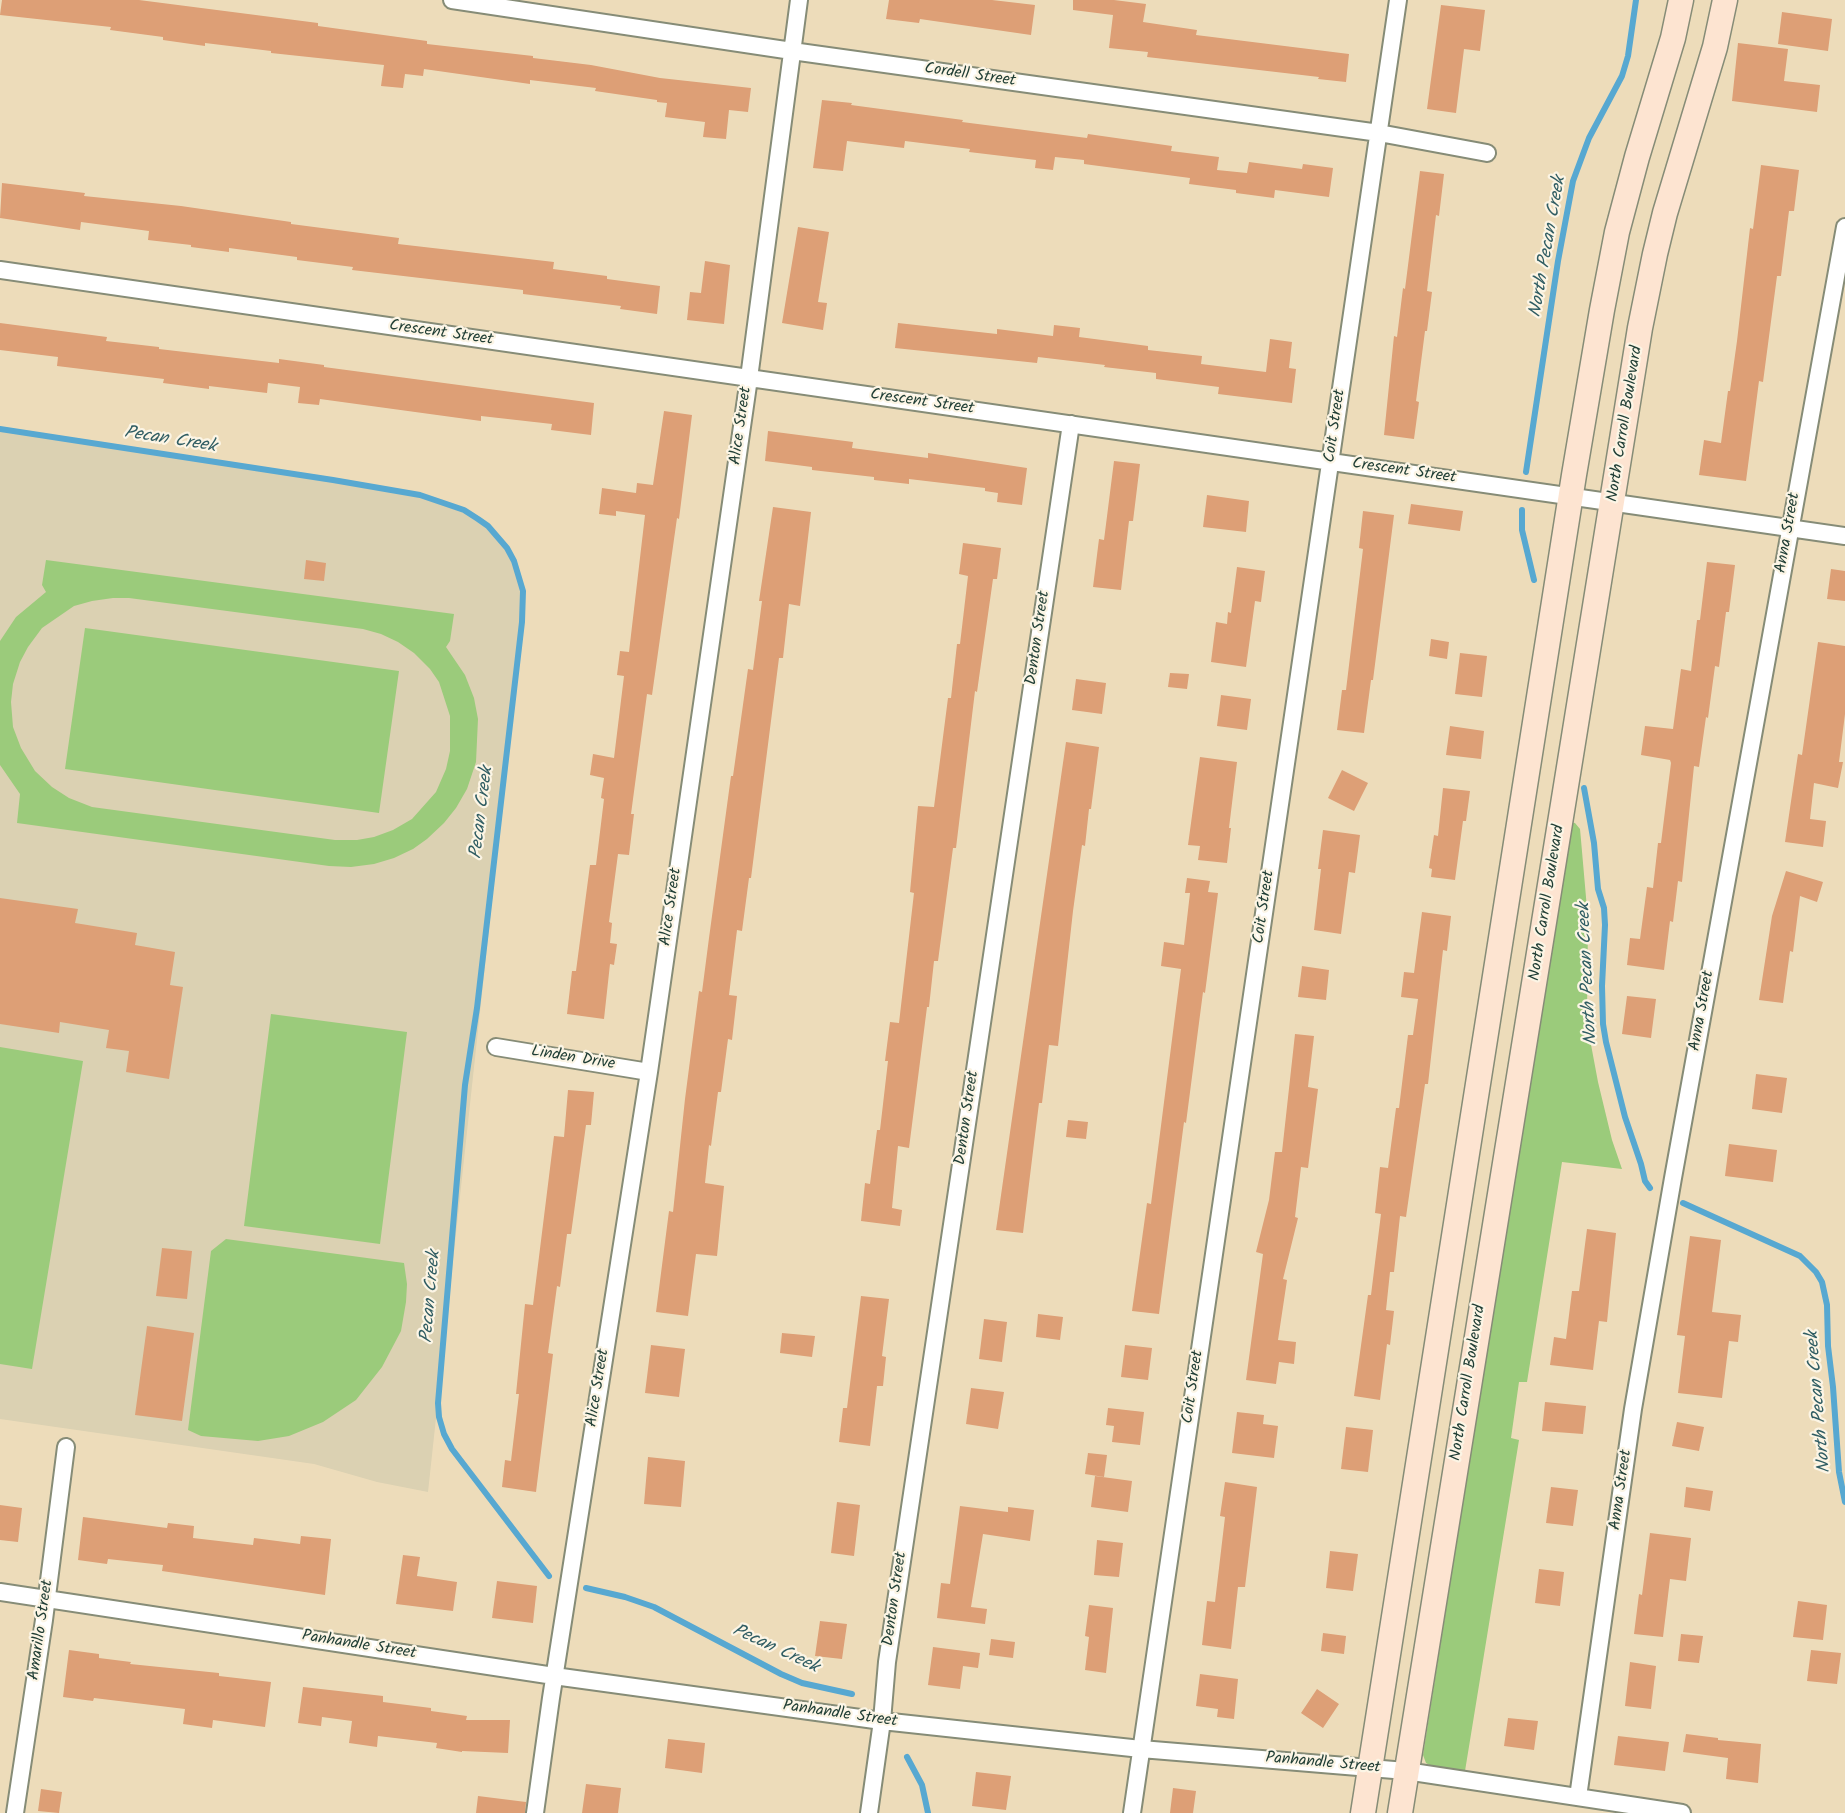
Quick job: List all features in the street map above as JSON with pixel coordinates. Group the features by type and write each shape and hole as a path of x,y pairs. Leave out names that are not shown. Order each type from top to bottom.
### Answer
{"main road":[{"path":"1363,1813 1571,496 1617,232 1673,38 1681,0"},
{"name":"North Carroll Boulevard","path":"1400,1813 1614,502 1640,328 1655,254 1715,47 1725,0"}],"street":[{"name":"Cordell Street","path":"452,0 792,51 1379,133 1487,153"},
{"name":"Alice Street","path":"535,1813 554,1676 649,1072 749,378 799,0"},
{"name":"Coit Street","path":"1132,1813 1398,0"},
{"name":"Anna Street","path":"1578,1797 1633,1409 1845,227"},
{"name":"Crescent Street","path":"0,270 1845,536"},
{"name":"Denton Street","path":"869,1813 882,1721 887,1662 1071,424"},
{"name":"Linden Drive","path":"496,1047 649,1072"},
{"name":"Amarillo Street","path":"15,1813 47,1599 66,1448"},
{"name":"Panhandle Street","path":"0,1592 554,1676 882,1721 1141,1749 1406,1771 1578,1797 1635,1810 1682,1813"}],"shaded area":[{"path":"0,429 420,495 464,510 488,526 507,548 514,561 523,591 523,615 428,1492 377,1482 314,1464 0,1419"}],"green space":[{"path":"46,560 454,614 450,641 446,647 465,675 474,698 478,719 476,762 467,789 444,823 413,849 374,864 351,867 329,866 17,823 20,794 0,765 0,641 16,617 46,592 42,585","holes":["129,598 363,629 398,642 414,653 430,669 439,682 450,716 450,751 446,769 436,792 412,819 393,830 357,840 335,840 92,807 69,798 52,787 35,771 21,748 13,727 11,702 13,684 20,662 42,628 74,606 92,601"]},
{"path":"85,628 399,671 379,813 65,769"},
{"path":"1570,822 1575,823 1580,829 1581,840 1588,920 1587,1013 1589,1034 1612,1140 1622,1169 1562,1162 1527,1382 1519,1382 1511,1438 1519,1440 1465,1771 1433,1767 1426,1763 1423,1755"},
{"path":"271,1014 407,1032 380,1244 244,1226"},
{"path":"0,1047 83,1061 32,1369 0,1364"},
{"path":"226,1239 404,1263 407,1284 401,1331 382,1367 356,1400 323,1422 289,1436 258,1441 201,1436 188,1430 211,1251"}],"building":[{"path":"2,0 139,0 318,23 318,26 427,41 427,44 533,56 533,58 591,65 660,78 751,88 748,112 729,110 726,139 703,137 705,122 665,117 667,103 595,91 596,88 530,80 530,84 424,69 423,76 405,74 403,88 381,86 384,65 271,53 271,51 205,43 205,46 163,40 163,37 110,30 111,27 0,15"},
{"path":"889,0 992,0 1035,5 1031,35 920,19 919,23 886,19"},
{"path":"1073,0 1114,0 1146,4 1143,22 1197,30 1196,35 1349,54 1346,82 1147,57 1148,52 1109,48 1113,15 1073,10"},
{"path":"1441,5 1485,10 1480,51 1464,49 1456,113 1427,109"},
{"path":"1782,12 1832,19 1828,51 1778,44"},
{"path":"1738,43 1788,49 1784,81 1820,85 1817,112 1732,101"},
{"path":"822,100 963,120 962,122 1087,138 1088,134 1172,146 1171,151 1219,157 1217,170 1247,173 1249,162 1302,169 1303,164 1333,168 1329,197 1275,190 1274,198 1236,193 1236,190 1189,184 1190,178 1084,164 1084,160 1055,157 1053,170 1035,168 1036,160 905,141 904,148 847,141 843,171 813,168"},
{"path":"1761,165 1799,170 1794,211 1789,211 1781,276 1777,276 1763,382 1759,381 1746,481 1699,475 1704,440 1721,443 1737,341 1750,228 1753,229"},
{"path":"1420,171 1444,174 1439,216 1436,215 1427,291 1432,292 1416,401 1419,402 1414,439 1384,435 1394,336 1397,337 1403,288 1405,289"},
{"path":"2,183 399,238 398,244 554,262 553,269 660,286 657,314 620,309 621,306 523,294 523,290 352,270 353,267 297,260 297,257 229,248 229,252 148,240 149,231 81,222 80,230 0,218"},
{"path":"798,227 829,232 818,302 827,303 823,330 782,323"},
{"path":"705,261 730,265 724,324 687,320 690,292 701,293"},
{"path":"0,323 107,337 106,341 159,347 159,349 279,363 279,359 594,403 591,435 551,430 552,424 481,416 481,421 320,399 319,405 298,403 300,387 268,383 267,393 209,386 209,389 163,383 164,379 57,366 58,357 0,350"},
{"path":"898,323 997,334 997,329 1053,336 1054,325 1080,328 1079,337 1148,346 1148,350 1202,356 1201,364 1266,372 1270,339 1292,342 1289,368 1296,369 1292,403 1218,394 1219,387 1156,379 1156,373 1104,367 1105,365 1038,357 1037,363 895,348"},
{"path":"664,411 692,415 679,519 677,518 652,695 647,694 631,814 634,814 629,855 618,854 609,922 612,923 610,943 617,944 614,965 610,964 604,1019 567,1014 572,971 576,971 590,865 596,865 604,799 601,798 604,778 590,775 593,754 614,758 624,676 617,675 620,651 629,652 645,515 616,511 616,516 599,514 602,488 636,493 637,483 653,485"},
{"path":"768,431 853,442 852,448 928,458 928,453 1027,468 1022,505 997,502 998,493 985,491 985,488 909,479 909,484 874,480 874,477 812,470 812,467 765,461"},
{"path":"1114,461 1140,464 1133,521 1129,521 1121,590 1093,587 1099,539 1104,540"},
{"path":"1207,495 1249,501 1246,532 1203,527"},
{"path":"1411,504 1463,511 1460,531 1408,524"},
{"path":"773,507 811,512 800,606 789,604 783,658 779,658 751,878 749,878 742,931 737,930 729,995 737,996 732,1040 728,1039 721,1092 718,1092 711,1146 709,1145 705,1183 724,1186 717,1256 696,1254 688,1316 656,1312 669,1211 673,1212 699,991 702,992 731,776 733,776 748,669 753,670 762,601 759,601"},
{"path":"1363,511 1394,515 1364,733 1337,730 1342,690 1346,690 1363,549 1359,548"},
{"path":"963,543 1001,548 997,579 993,579 977,692 975,691 956,848 953,848 938,961 934,961 909,1148 898,1146 892,1208 902,1210 900,1226 861,1221 865,1183 870,1184 877,1130 880,1130 890,1022 899,1023 914,893 910,892 918,806 934,807 948,698 951,698 957,644 960,644 968,576 959,574"},
{"path":"306,560 326,563 324,581 304,579"},
{"path":"1707,562 1735,565 1729,612 1726,612 1719,667 1715,666 1699,767 1694,766 1682,882 1678,881 1664,970 1627,965 1630,938 1640,939 1647,887 1653,888 1671,763 1670,760 1641,755 1645,726 1673,729 1681,669 1691,671"},
{"path":"1237,567 1265,571 1261,602 1255,601 1246,667 1211,662 1216,622 1227,624 1228,612 1231,613"},
{"path":"1831,569 1845,571 1845,601 1827,599"},
{"path":"1431,639 1449,642 1447,659 1429,656"},
{"path":"1818,642 1845,646 1845,714 1839,762 1843,762 1838,788 1814,783 1810,819 1826,821 1823,847 1785,842 1798,754 1802,755"},
{"path":"1460,653 1487,656 1482,697 1455,694"},
{"path":"1170,673 1189,674 1187,689 1168,687"},
{"path":"1076,679 1106,683 1102,714 1072,710"},
{"path":"1221,695 1251,699 1247,730 1217,726"},
{"path":"1450,726 1484,731 1481,759 1446,755"},
{"path":"1066,742 1099,747 1085,846 1082,845 1058,1046 1049,1045 1042,1103 1039,1103 1023,1233 996,1230"},
{"path":"1200,757 1237,762 1227,863 1198,860 1200,846 1188,845"},
{"path":"1342,770 1368,783 1354,811 1328,798"},
{"path":"1443,788 1470,791 1466,821 1463,821 1455,880 1431,877 1432,869 1429,868 1434,835 1438,836"},
{"path":"1323,830 1360,835 1355,873 1349,872 1341,934 1314,930"},
{"path":"1786,871 1823,882 1817,902 1800,896 1793,952 1790,951 1783,1003 1759,1000 1772,916"},
{"path":"1187,878 1210,881 1208,892 1218,893 1186,1123 1184,1122 1159,1314 1132,1311 1147,1203 1151,1204 1181,969 1161,966 1164,942 1184,945 1190,893 1185,893"},
{"path":"0,898 78,909 75,923 137,933 135,945 175,952 170,985 183,987 169,1079 126,1072 129,1051 106,1048 109,1030 60,1022 59,1033 0,1024"},
{"path":"1422,912 1451,916 1447,951 1443,950 1428,1084 1425,1084 1406,1217 1400,1216 1394,1272 1390,1272 1386,1310 1394,1311 1380,1400 1354,1396 1368,1295 1371,1295 1381,1214 1375,1213 1380,1167 1388,1168 1396,1108 1399,1108 1408,1035 1413,1035 1418,999 1401,997 1404,972 1414,973"},
{"path":"1302,966 1329,970 1326,1000 1298,997"},
{"path":"1627,996 1656,999 1651,1038 1622,1034"},
{"path":"1295,1034 1314,1036 1308,1087 1318,1089 1308,1168 1301,1167 1295,1217 1298,1218 1283,1279 1287,1280 1278,1340 1296,1342 1294,1364 1279,1362 1276,1384 1246,1380 1263,1254 1256,1252 1269,1200 1275,1152 1282,1152"},
{"path":"1756,1074 1787,1078 1782,1113 1752,1109"},
{"path":"568,1090 594,1092 591,1125 586,1125 571,1234 567,1234 560,1287 557,1286 548,1353 553,1354 536,1492 502,1487 505,1460 511,1461 519,1394 516,1394 525,1304 533,1305 554,1136 564,1137"},
{"path":"1068,1120 1088,1122 1086,1139 1066,1137"},
{"path":"1729,1144 1777,1150 1773,1182 1725,1176"},
{"path":"1587,1229 1616,1233 1607,1322 1599,1321 1593,1370 1550,1365 1554,1337 1566,1339 1572,1291 1579,1291"},
{"path":"1690,1236 1721,1240 1712,1312 1741,1315 1738,1342 1729,1341 1722,1398 1678,1393 1685,1336 1677,1335"},
{"path":"162,1248 192,1251 187,1299 156,1296"},
{"path":"861,1296 889,1299 882,1356 886,1357 883,1386 877,1386 870,1446 839,1442 843,1408 847,1408"},
{"path":"1038,1314 1063,1317 1060,1340 1036,1337"},
{"path":"984,1319 1007,1322 1002,1362 979,1359"},
{"path":"147,1326 194,1333 182,1421 135,1415"},
{"path":"782,1333 815,1336 812,1357 780,1353"},
{"path":"651,1345 685,1349 679,1397 645,1393"},
{"path":"1125,1345 1152,1348 1148,1380 1121,1377"},
{"path":"971,1388 1004,1392 998,1429 966,1424"},
{"path":"1545,1402 1586,1406 1583,1434 1542,1431"},
{"path":"1108,1408 1144,1412 1140,1445 1112,1442 1114,1426 1106,1425"},
{"path":"1237,1412 1264,1415 1263,1424 1278,1426 1274,1458 1232,1453"},
{"path":"1677,1422 1704,1427 1699,1451 1672,1446"},
{"path":"1346,1427 1373,1430 1368,1472 1341,1469"},
{"path":"1088,1453 1107,1455 1104,1477 1085,1474"},
{"path":"648,1457 685,1461 681,1507 644,1504"},
{"path":"1095,1476 1132,1481 1128,1512 1091,1507"},
{"path":"1225,1482 1257,1487 1245,1587 1238,1587 1231,1649 1202,1645 1207,1601 1215,1602 1225,1517 1220,1516"},
{"path":"1551,1487 1578,1490 1573,1526 1546,1523"},
{"path":"1686,1487 1713,1491 1710,1511 1684,1507"},
{"path":"837,1502 860,1505 854,1556 831,1553"},
{"path":"0,1505 22,1508 18,1542 0,1540"},
{"path":"960,1506 1008,1512 1008,1507 1034,1510 1030,1541 983,1534 971,1607 987,1609 985,1624 937,1618 941,1583 950,1584"},
{"path":"83,1517 167,1528 168,1523 194,1526 193,1538 253,1545 254,1538 300,1544 301,1536 331,1539 325,1595 162,1571 163,1565 108,1559 107,1564 78,1560"},
{"path":"1650,1533 1691,1538 1686,1581 1670,1579 1663,1637 1634,1634"},
{"path":"1097,1540 1123,1543 1119,1577 1094,1575"},
{"path":"1330,1551 1358,1554 1353,1591 1326,1588"},
{"path":"403,1555 420,1557 417,1576 457,1582 453,1611 396,1604"},
{"path":"1539,1569 1564,1572 1560,1606 1535,1603"},
{"path":"497,1581 537,1586 533,1623 492,1618"},
{"path":"1798,1601 1827,1605 1823,1640 1793,1637"},
{"path":"1089,1605 1113,1608 1106,1673 1085,1670 1089,1637 1085,1636"},
{"path":"820,1621 847,1624 842,1659 815,1656"},
{"path":"1323,1633 1346,1636 1344,1654 1321,1651"},
{"path":"1681,1634 1703,1636 1699,1663 1678,1661"},
{"path":"991,1639 1015,1642 1013,1658 989,1655"},
{"path":"933,1647 980,1653 978,1668 963,1666 960,1689 928,1685"},
{"path":"69,1650 99,1654 99,1658 131,1662 130,1664 219,1673 219,1676 271,1682 265,1727 213,1720 212,1728 183,1724 185,1709 94,1698 93,1701 63,1697"},
{"path":"1811,1650 1841,1653 1837,1684 1807,1681"},
{"path":"1630,1662 1656,1666 1651,1709 1625,1706"},
{"path":"1200,1674 1238,1679 1234,1719 1217,1717 1218,1709 1196,1706"},
{"path":"303,1687 383,1696 383,1702 431,1708 431,1711 467,1716 466,1720 510,1720 508,1753 462,1752 436,1748 437,1743 378,1736 377,1747 349,1743 352,1721 322,1717 321,1726 298,1723"},
{"path":"1317,1689 1339,1704 1323,1728 1301,1713"},
{"path":"1508,1718 1538,1721 1534,1750 1504,1746"},
{"path":"1686,1734 1761,1744 1758,1783 1726,1779 1728,1758 1683,1752"},
{"path":"1618,1736 1669,1742 1665,1771 1614,1765"},
{"path":"668,1739 705,1743 702,1773 665,1768"},
{"path":"976,1772 1011,1776 1006,1810 972,1806"},
{"path":"586,1784 621,1788 618,1813 582,1813"},
{"path":"1173,1788 1196,1791 1193,1813 1170,1813"},
{"path":"41,1789 62,1792 59,1813 38,1811"},
{"path":"478,1796 526,1802 525,1813 476,1813"}],"waterway":[{"name":"North Pecan Creek","path":"1526,472 1558,261 1573,181 1589,138 1622,76 1628,56 1636,0"},
{"name":"Pecan Creek","path":"0,429 420,495 464,510 488,526 507,548 514,561 523,591 522,622 477,1008 465,1085 438,1403 444,1434 452,1449 549,1576"},
{"name":"North Pecan Creek","path":"1522,510 1522,530 1534,580"},
{"name":"North Pecan Creek","path":"1584,788 1594,843 1598,889 1604,908 1603,1024 1625,1117 1645,1181 1650,1188"},
{"name":"North Pecan Creek","path":"1683,1203 1800,1256 1816,1272 1822,1282 1827,1305 1828,1346 1839,1472 1845,1502"},
{"name":"Pecan Creek","path":"586,1588 625,1597 654,1607 802,1683 852,1694"},
{"name":"Pecan Creek","path":"907,1757 922,1785 928,1813"}]}
